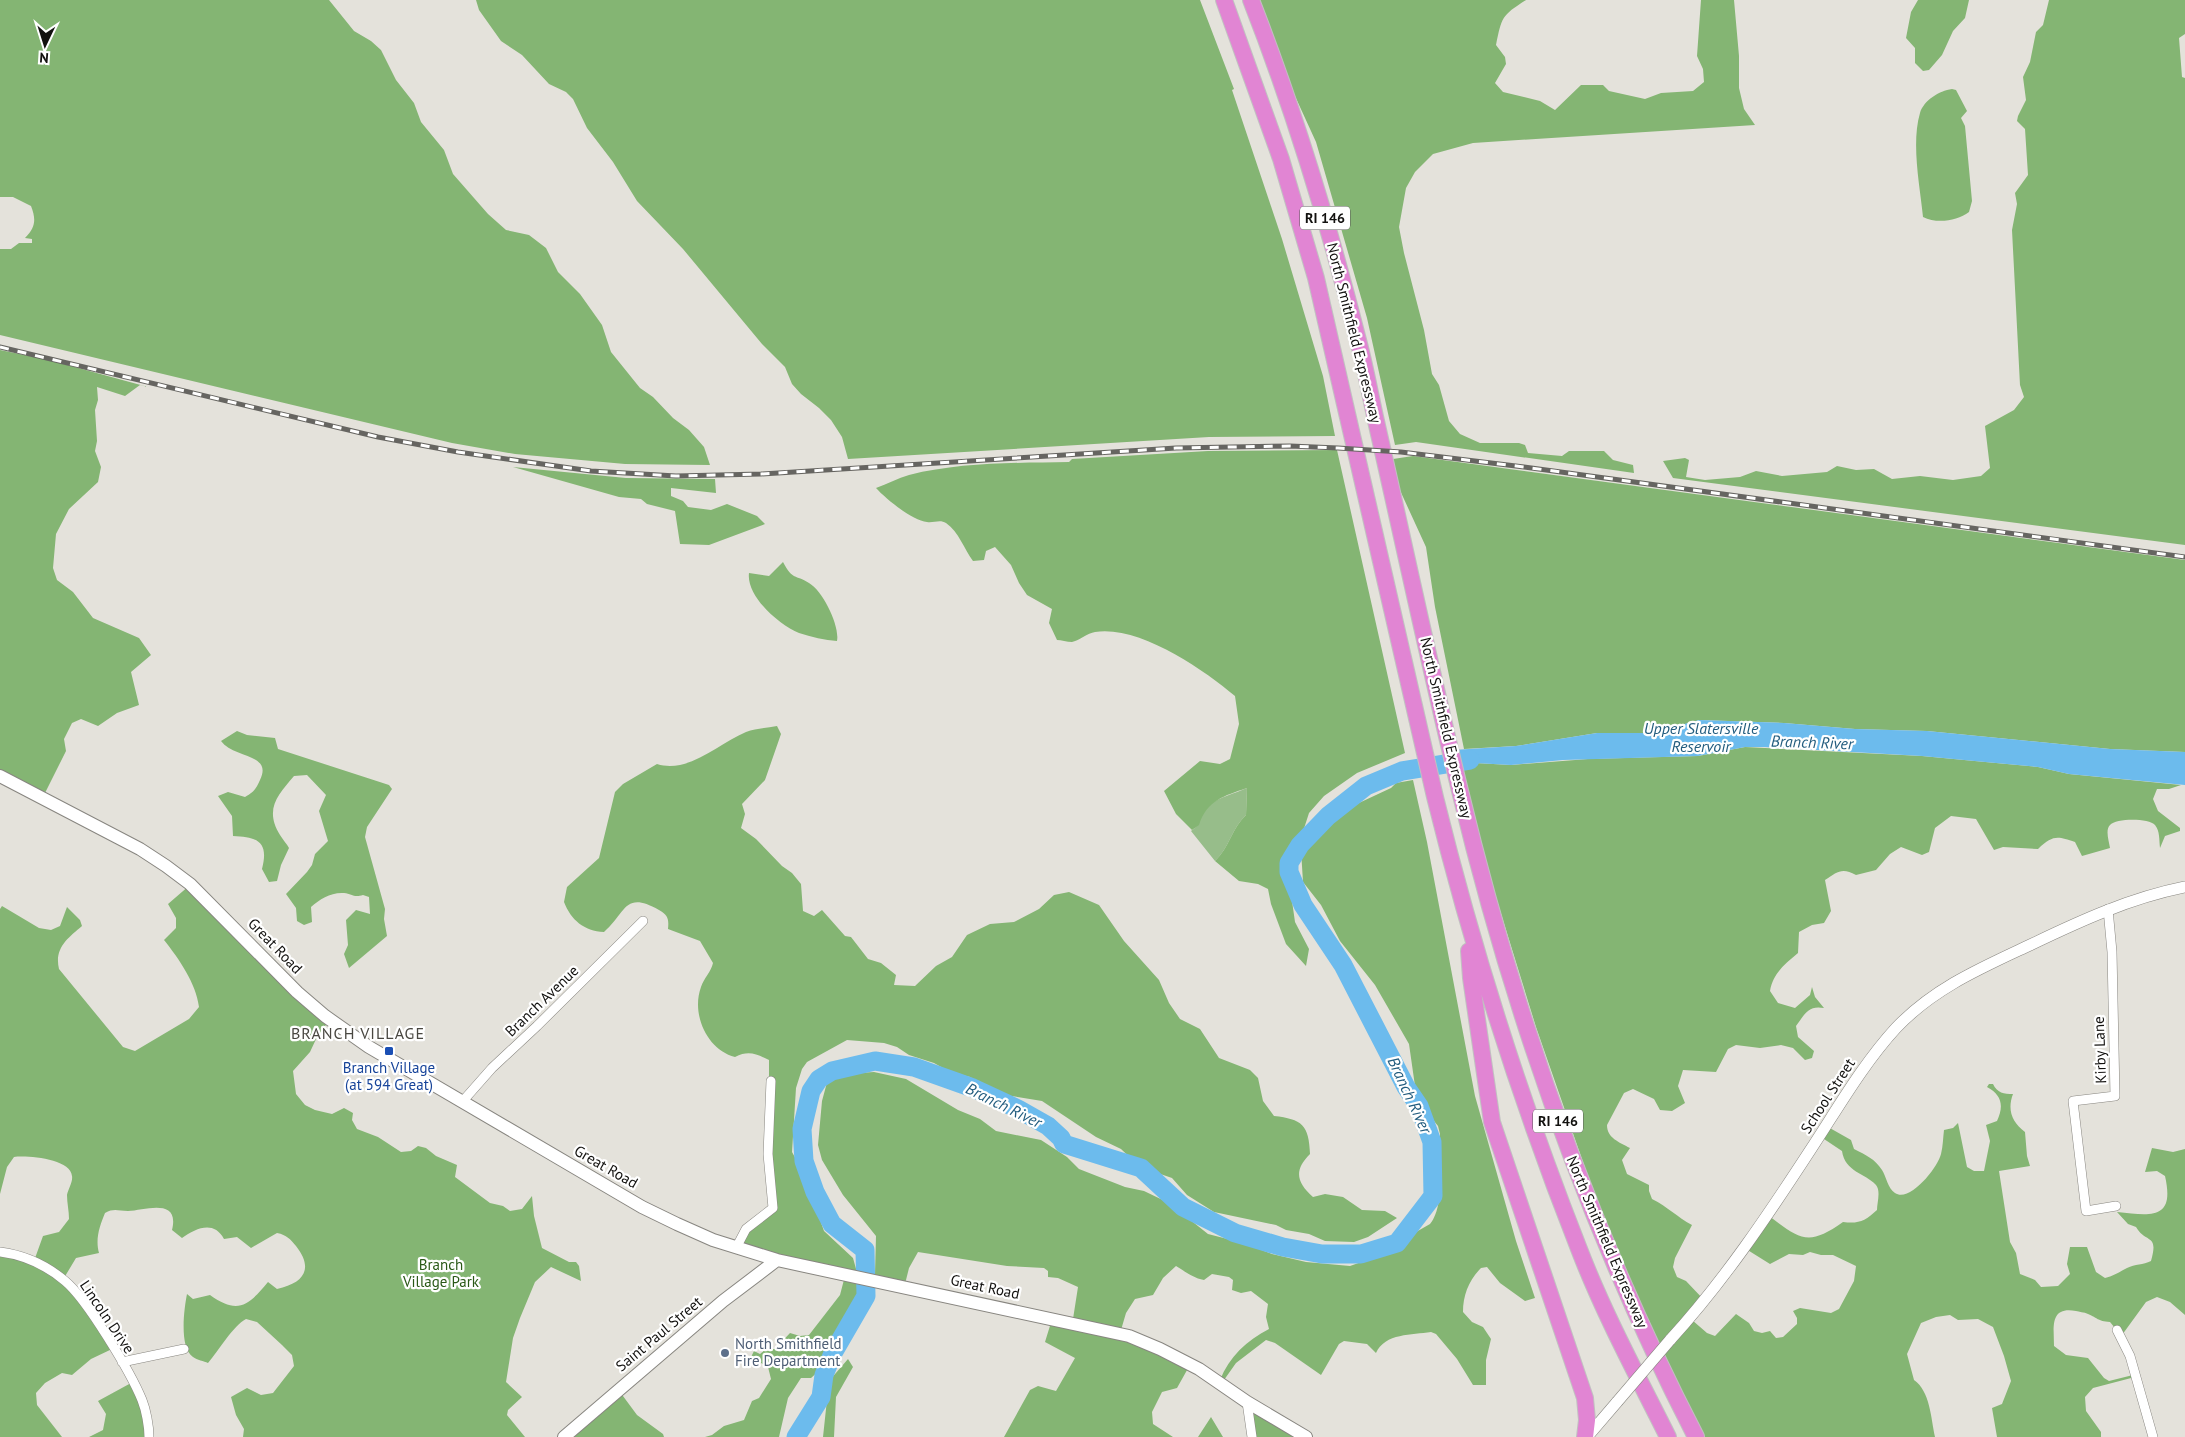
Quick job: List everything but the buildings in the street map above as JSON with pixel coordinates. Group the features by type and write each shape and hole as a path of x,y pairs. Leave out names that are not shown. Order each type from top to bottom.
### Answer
{"highway":[{"name":"North Smithfield Expressway","path":"1224,0 1281,159 1316,278 1435,797 1468,921 1520,1090 1579,1251 1619,1340 1668,1437"},
{"name":"North Smithfield Expressway","path":"1251,0 1297,126 1359,342 1446,734 1514,990 1563,1135 1594,1218 1651,1347 1696,1437"},
{"path":"1468,921 1471,978 1492,1122 1585,1398 1586,1437"}],"main road":[{"name":"Great Road","path":"0,776 140,849 166,866 190,884 297,992 325,1016 369,1047 642,1207 713,1240 777,1260 1129,1336 1199,1369 1247,1402 1306,1437"},
{"name":"Saint Paul Street","path":"564,1437 723,1301 777,1260"}],"street":[{"name":"School Street","path":"1586,1437 1618,1402 1740,1256 1866,1065 1895,1029 1920,1004 1957,980 2108,909 2152,894 2185,887"},
{"name":"Kirby Lane","path":"2108,909 2112,952 2115,1096 2073,1101 2086,1211 2116,1206"},
{"name":"Branch Avenue","path":"462,1102 492,1068 643,921"},
{"path":"736,1248 746,1229 773,1208 768,1154 770,1081"},
{"name":"Lincoln Drive","path":"0,1252 21,1255 44,1266 66,1282 98,1324 122,1362 142,1400 149,1437"},
{"path":"2116,1330 2130,1356 2153,1437"},
{"path":"122,1362 184,1349"},
{"path":"1247,1402 1252,1437"}],"green space":[{"path":"0,0 329,0 354,31 371,41 381,50 396,80 414,103 421,122 444,150 453,174 488,214 506,230 529,235 546,248 558,272 580,294 602,325 611,352 640,388 653,397 673,418 689,430 704,447 710,465 625,464 515,454 452,443 0,335 0,249 11,249 19,243 32,243 32,239 25,238 33,226 34,215 31,206 13,197 0,197"},
{"path":"476,0 1200,0 1234,89 1232,90 1282,239 1323,376 1335,436 1209,437 848,459 842,437 831,420 792,384 785,367 762,344 683,249 637,201 613,162 587,128 573,99 566,92 549,84 522,55 501,41 479,10"},
{"path":"1256,0 1526,0 1507,14 1500,28 1496,45 1505,57 1506,64 1495,83 1503,92 1540,101 1555,110 1581,85 1603,85 1609,91 1645,99 1661,93 1693,91 1704,82 1703,69 1697,56 1701,0 1734,0 1739,56 1739,88 1744,109 1755,125 1473,143 1433,154 1415,172 1406,188 1399,227 1424,330 1432,374 1439,385 1449,421 1460,434 1480,443 1519,443 1525,445 1528,453 1562,456 1569,451 1604,451 1613,460 1633,465 1634,473 1416,442 1395,445 1367,318 1316,142 1284,72"},
{"path":"1918,0 1969,0 1965,18 1953,31 1942,55 1929,70 1923,71 1915,63 1915,48 1906,38 1911,12"},
{"path":"2049,0 2185,0 2185,34 2179,38 2182,77 2185,78 2185,545 1673,478 1663,461 1685,458 1689,460 1686,477 1705,480 1740,477 1756,471 1782,476 1827,472 1837,466 1856,470 1874,469 1892,479 1920,476 1953,480 1981,476 1990,468 1985,426 2014,410 2024,397 2020,385 2012,230 2017,204 2015,193 2028,175 2025,129 2017,121 2026,100 2023,77 2030,62 2036,32 2043,25"},
{"path":"1952,89 1956,90 1967,111 1961,118 1965,126 1972,201 1969,212 1959,218 1941,221 1923,217 1916,151 1917,125 1922,108 1928,100 1937,94"},
{"path":"0,350 49,360 148,387 140,385 125,396 97,387 98,400 95,410 97,441 95,451 101,467 98,482 69,509 56,534 53,568 57,580 73,592 93,618 139,638 151,655 131,672 139,705 117,713 98,726 81,719 72,723 64,739 66,751 45,793 0,770"},
{"path":"1337,450 1405,753 1357,773 1324,796 1309,813 1299,844 1282,865 1282,873 1292,901 1295,922 1309,949 1306,966 1286,944 1271,904 1268,889 1258,884 1239,881 1215,861 1246,815 1247,788 1217,800 1207,810 1199,825 1192,830 1176,814 1164,791 1200,761 1220,764 1230,759 1239,724 1235,696 1222,685 1170,651 1131,635 1095,632 1072,642 1057,640 1049,623 1052,609 1027,595 1011,565 995,547 986,551 984,560 973,561 958,536 946,523 941,521 921,521 907,514 876,488 909,475 969,465 1069,462 1072,459 1208,451"},
{"path":"1413,456 2185,560 2185,752 2110,749 1927,731 1700,720 1652,733 1597,733 1516,746 1464,749 1435,607 1426,547 1398,486 1393,459"},
{"path":"513,467 626,478 715,479 716,493 671,488 671,496 683,501 688,507 711,510 727,504 757,516 765,524 709,545 680,544 675,511 647,504 641,499 619,497"},
{"path":"783,562 792,575 809,583 820,593 833,618 837,641 808,636 791,629 774,617 758,600 749,582 749,573 769,576"},
{"path":"777,726 781,734 765,780 742,804 745,814 741,828 756,839 801,884 803,911 814,916 822,910 845,936 851,937 868,959 881,963 896,975 894,985 915,986 936,966 952,957 967,935 990,924 1014,922 1039,909 1054,895 1069,892 1099,905 1124,941 1159,980 1169,1003 1180,1019 1200,1029 1219,1058 1250,1070 1258,1078 1263,1101 1274,1116 1291,1119 1302,1125 1306,1130 1310,1154 1301,1165 1299,1176 1307,1192 1313,1197 1325,1194 1343,1197 1362,1210 1385,1211 1397,1218 1368,1237 1354,1242 1325,1241 1309,1234 1286,1230 1276,1225 1214,1212 1187,1195 1172,1178 1140,1167 1121,1149 1096,1137 1042,1101 999,1094 970,1077 950,1072 934,1063 909,1055 897,1047 884,1043 847,1040 807,1062 802,1069 796,1088 792,1152 804,1174 824,1231 853,1258 858,1276 858,1307 854,1318 836,1344 831,1360 811,1378 801,1378 788,1398 779,1437 705,1437 712,1435 724,1426 744,1420 752,1401 759,1398 771,1379 768,1367 751,1357 754,1351 760,1354 766,1349 775,1349 790,1333 800,1336 809,1335 840,1295 846,1272 742,1248 745,1234 772,1210 769,1138 769,1060 752,1054 735,1057 716,1047 709,1039 700,1019 698,997 702,984 713,963 700,941 668,929 666,916 647,904 639,902 627,906 604,932 584,927 570,914 564,902 567,887 599,858 615,792 623,784 657,764 681,765 703,756 746,732"},
{"path":"237,731 247,735 275,738 278,749 389,785 392,789 367,827 365,837 385,909 384,919 387,936 349,968 344,954 348,945 346,920 356,910 370,914 369,897 344,893 326,897 311,907 312,922 304,925 297,921 296,908 286,894 307,872 312,865 315,854 328,841 319,811 326,795 307,775 294,776 278,796 273,810 273,817 275,826 289,848 281,865 277,881 269,882 262,869 264,853 260,843 249,838 233,836 232,816 218,796 228,792 245,797 256,788 263,771 257,761 234,751 221,741"},
{"path":"1745,747 1922,756 2038,767 2069,774 2181,785 2169,789 2157,789 2153,799 2158,811 2180,828 2180,831 2165,836 2160,848 2159,833 2155,825 2146,821 2132,820 2119,821 2110,825 2108,833 2110,848 2082,856 2075,842 2059,838 2048,841 2038,849 2003,847 1994,850 1976,819 1951,816 1935,828 1929,852 1922,855 1901,847 1890,854 1876,870 1856,875 1843,871 1833,875 1825,880 1831,911 1824,923 1812,925 1799,932 1798,953 1777,974 1770,991 1778,1003 1795,1008 1810,995 1812,987 1815,997 1824,1008 1810,1009 1796,1026 1798,1037 1814,1051 1812,1058 1805,1060 1793,1048 1781,1045 1760,1048 1736,1045 1728,1049 1716,1072 1683,1070 1678,1086 1685,1103 1672,1111 1660,1110 1654,1099 1633,1089 1624,1093 1607,1125 1611,1136 1630,1148 1622,1160 1627,1174 1649,1185 1652,1199 1692,1225 1675,1258 1673,1267 1677,1277 1686,1281 1705,1301 1692,1320 1707,1333 1715,1336 1736,1314 1749,1323 1754,1331 1762,1333 1770,1331 1776,1338 1783,1337 1797,1324 1797,1318 1793,1311 1800,1308 1831,1313 1839,1309 1854,1281 1856,1266 1833,1255 1821,1255 1810,1252 1803,1255 1789,1254 1770,1264 1746,1249 1769,1216 1797,1235 1812,1237 1821,1235 1843,1222 1853,1223 1862,1221 1877,1210 1879,1194 1876,1185 1851,1168 1844,1158 1842,1151 1821,1137 1828,1127 1851,1140 1854,1149 1873,1160 1879,1166 1891,1189 1901,1195 1915,1188 1929,1175 1941,1154 1944,1130 1953,1128 1958,1123 1967,1167 1974,1171 1984,1171 1990,1141 1986,1125 1997,1121 2001,1106 1999,1097 1987,1087 1989,1084 1993,1084 2001,1092 2013,1094 2011,1100 2012,1115 2025,1132 2027,1156 2030,1166 1999,1171 2010,1242 2016,1253 2020,1274 2035,1280 2041,1287 2058,1286 2070,1274 2067,1264 2070,1247 2087,1247 2096,1272 2105,1278 2130,1267 2151,1261 2153,1252 2152,1242 2136,1227 2128,1224 2117,1212 2150,1214 2158,1212 2163,1208 2167,1201 2165,1176 2157,1171 2145,1172 2152,1148 2173,1152 2185,1149 2185,1315 2170,1302 2157,1297 2146,1302 2122,1335 2110,1322 2100,1320 2083,1312 2067,1310 2057,1315 2055,1320 2054,1346 2066,1355 2088,1358 2104,1378 2109,1381 2133,1375 2135,1377 2093,1388 2085,1397 2086,1411 2101,1432 2101,1437 1997,1437 1992,1408 2002,1404 2011,1381 1993,1327 1978,1319 1958,1320 1950,1315 1936,1317 1921,1323 1907,1354 1914,1380 1927,1398 1935,1437 1695,1437 1615,1254 1536,1027 1473,823 1463,767 1475,763 1511,765 1588,759 1698,756"},
{"path":"1413,780 1427,842 1475,1096 1516,1241 1535,1298 1525,1301 1500,1283 1487,1267 1481,1268 1470,1283 1464,1300 1463,1312 1472,1322 1483,1327 1491,1339 1486,1360 1486,1385 1473,1385 1457,1359 1436,1334 1431,1332 1392,1338 1380,1346 1376,1353 1367,1344 1344,1341 1339,1344 1321,1375 1275,1343 1266,1340 1236,1363 1224,1380 1220,1380 1228,1364 1240,1350 1253,1338 1269,1329 1266,1317 1268,1304 1251,1291 1241,1293 1232,1290 1233,1280 1229,1277 1212,1274 1204,1280 1176,1266 1163,1278 1153,1295 1135,1299 1126,1313 1121,1330 1191,1363 1177,1388 1162,1392 1152,1412 1153,1424 1173,1437 1004,1437 1030,1390 1038,1386 1056,1391 1075,1358 1045,1342 1053,1316 1073,1319 1078,1287 1058,1278 1048,1277 1048,1271 1044,1268 1007,1266 918,1252 909,1268 905,1284 875,1275 876,1236 843,1195 822,1160 818,1145 822,1101 829,1075 874,1072 906,1079 958,1110 980,1119 996,1131 1041,1140 1067,1157 1079,1169 1125,1187 1144,1191 1169,1203 1208,1234 1243,1243 1272,1254 1306,1262 1350,1266 1367,1260 1430,1224 1435,1216 1441,1181 1440,1134 1438,1126 1426,1111 1415,1086 1409,1044 1375,985 1340,941 1321,905 1303,882 1301,850 1307,841 1346,809 1391,788 1396,783"},
{"path":"1247,788 1246,815 1215,861 1191,831 1195,828 1209,805 1223,797"},
{"name":"Branch Village Park","path":"190,885 331,1018 317,1037 310,1052 293,1071 296,1094 305,1105 315,1110 332,1114 344,1108 353,1113 352,1120 357,1129 378,1137 401,1152 411,1151 418,1146 426,1148 436,1156 457,1165 455,1177 490,1203 503,1206 510,1211 522,1209 532,1196 534,1216 542,1248 569,1262 576,1262 579,1266 581,1281 551,1267 535,1282 513,1338 506,1382 522,1397 508,1410 507,1415 525,1437 243,1437 244,1429 236,1415 231,1397 247,1388 261,1395 273,1393 294,1366 292,1355 257,1322 246,1319 231,1333 208,1363 195,1358 189,1352 184,1337 187,1294 193,1299 210,1295 228,1305 242,1305 254,1297 268,1282 277,1289 300,1279 305,1268 301,1254 292,1241 286,1236 277,1233 251,1248 237,1237 224,1239 215,1229 210,1228 193,1231 182,1238 172,1230 173,1220 171,1213 166,1209 152,1208 128,1211 114,1210 105,1213 98,1237 99,1253 76,1258 64,1278 112,1349 91,1359 72,1375 62,1373 45,1383 36,1393 37,1405 62,1437 0,1437 0,1253 34,1261 43,1236 59,1232 69,1219 67,1195 72,1176 70,1170 57,1162 47,1159 14,1157 7,1167 0,1194 0,909 2,906 39,928 51,930 60,926 67,907 80,920 82,926 67,939 60,949 59,969 123,1047 135,1051 189,1019 199,1007 191,980 164,940 176,928 176,918 168,904"},
{"path":"848,1359 853,1367 836,1397 834,1437 823,1437 829,1381"},
{"path":"131,1383 134,1385 149,1437 89,1437 103,1430 106,1414 98,1401"},
{"path":"620,1392 637,1415 663,1434 664,1437 566,1437"},
{"path":"1249,1406 1307,1437 1251,1437"},
{"path":"1211,1417 1223,1437 1198,1437"}],"water":[{"name":"Upper Slatersville Reservoir","path":"1699,720 1927,731 2110,749 2185,752 2185,785 2069,774 2038,767 1922,756 1764,747 1745,747 1698,756 1563,760 1511,765 1475,763 1457,768 1453,750 1516,746 1597,733 1651,733"}],"waterway":[{"name":"Branch River","path":"796,1437 821,1397 824,1375 833,1353 866,1296 865,1250 832,1224 815,1192 804,1161 802,1129 811,1091 819,1079 832,1071 875,1061 914,1067 973,1088 1018,1109 1048,1126 1061,1138 1064,1144 1141,1168 1183,1207 1235,1233 1283,1247 1322,1254 1361,1254 1397,1243 1433,1196 1432,1142 1419,1106 1406,1087 1343,965 1303,905 1289,872 1289,863 1300,845 1328,816 1366,786 1402,771 1470,760"}],"railway":[{"path":"0,347 378,437 458,452 591,471 676,476 761,474 1176,448 1290,446 1338,448 1401,452 1524,467 2185,557"}],"place":[{"name":"Branch Village (at 594 Great)","path":"389,1051"},
{"name":"North Smithfield Fire Department","path":"725,1353"}],"district":[{"name":"BRANCH VILLAGE","path":"358,1033"}]}
